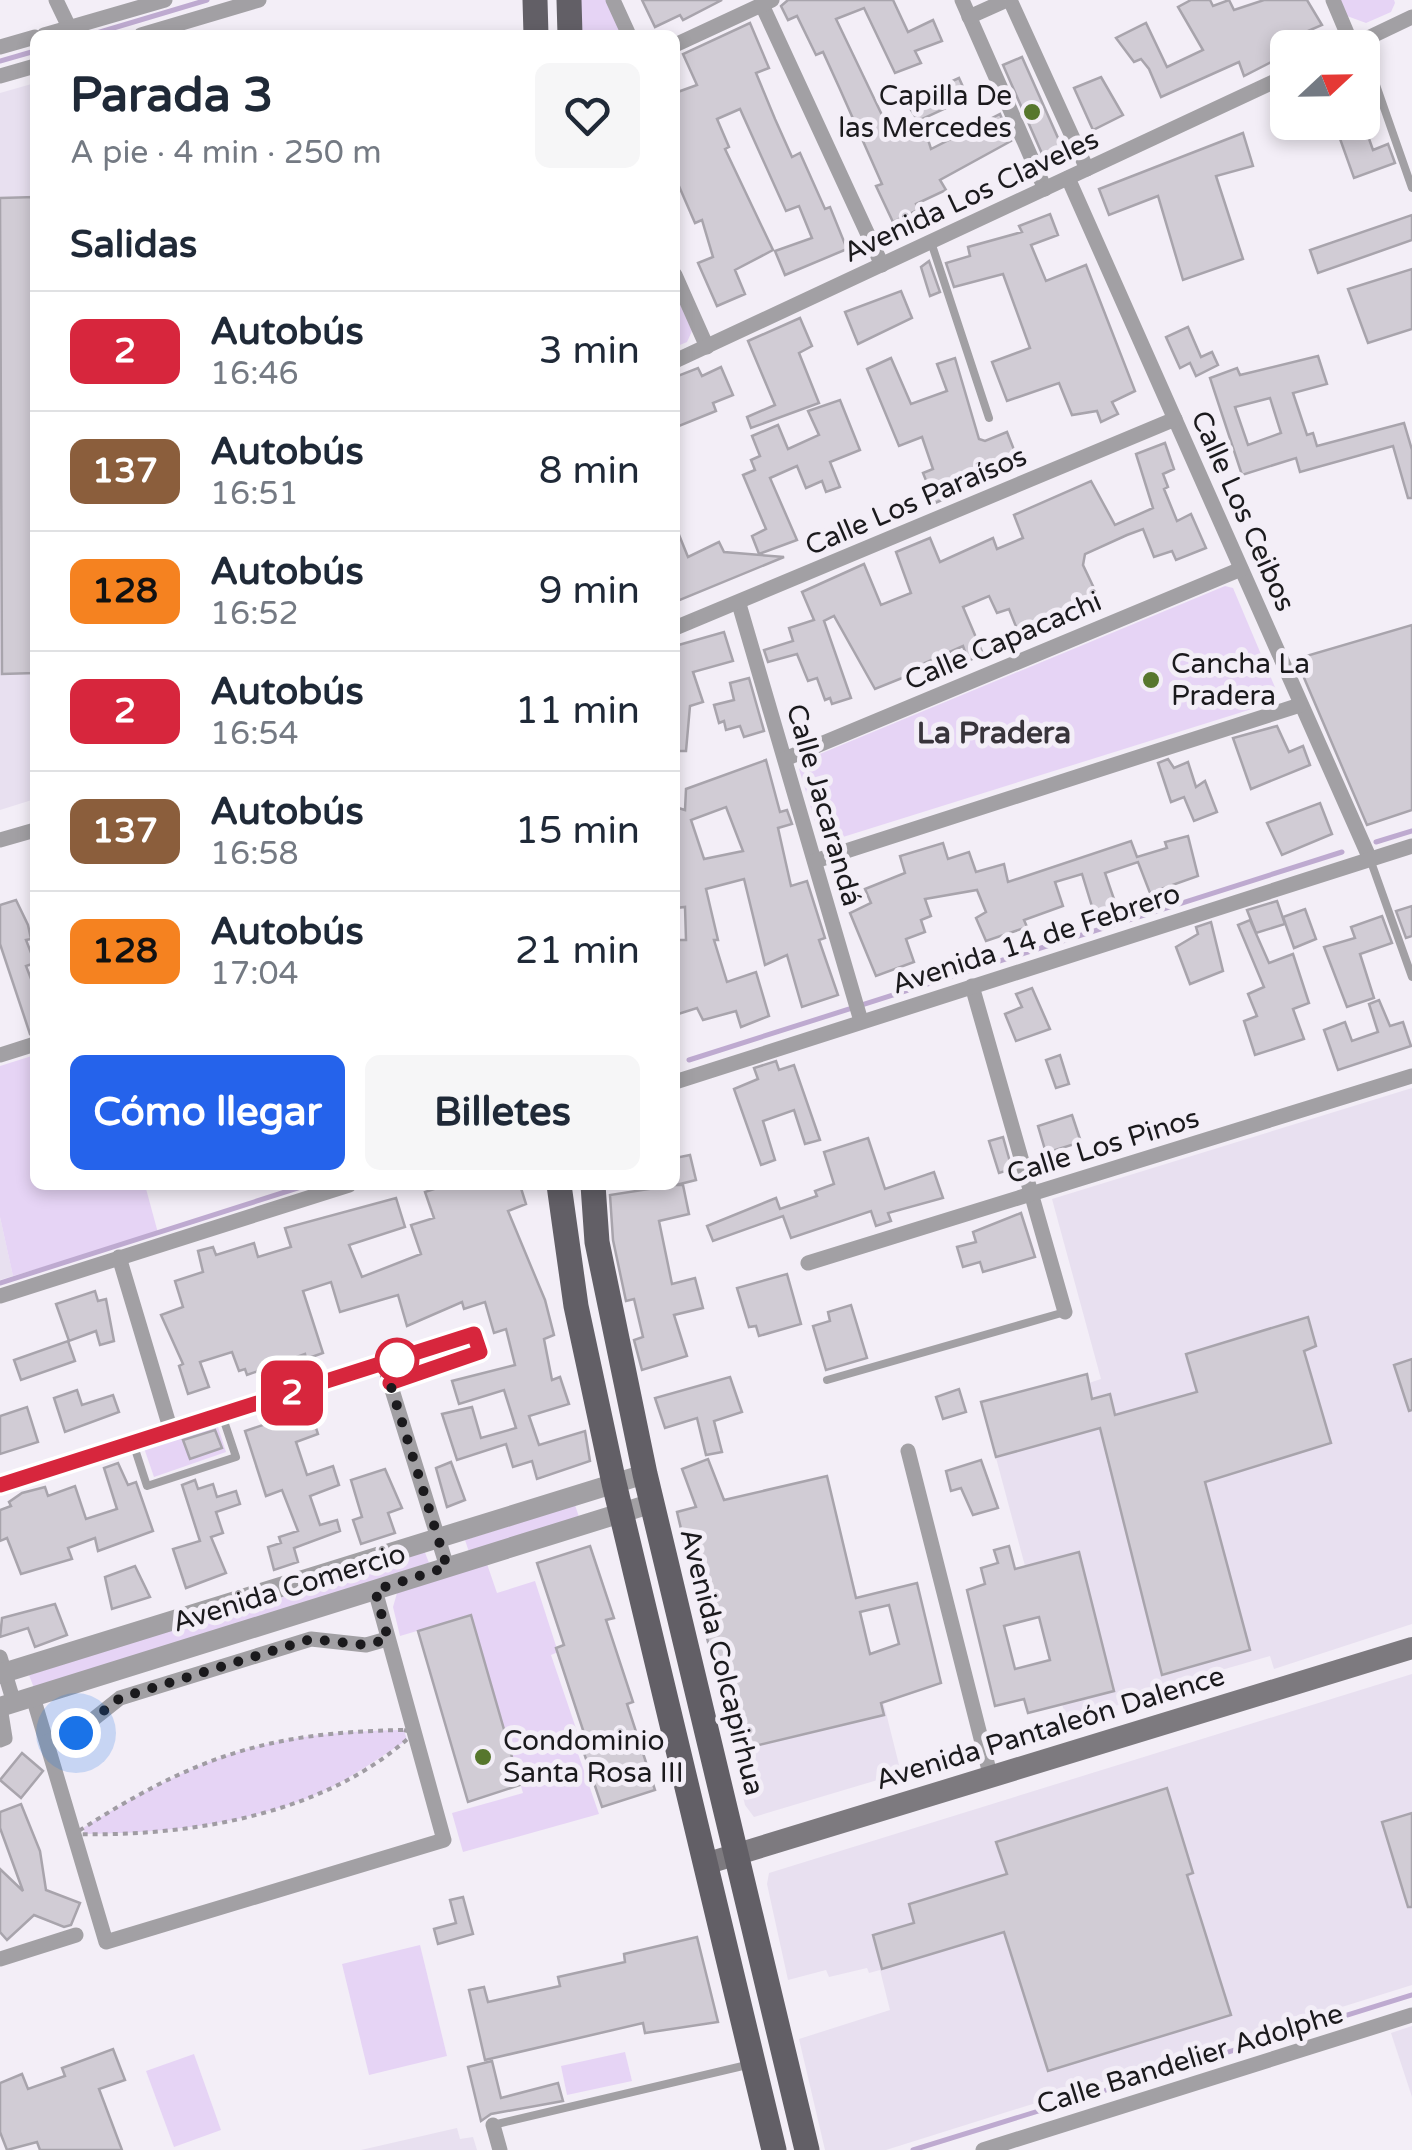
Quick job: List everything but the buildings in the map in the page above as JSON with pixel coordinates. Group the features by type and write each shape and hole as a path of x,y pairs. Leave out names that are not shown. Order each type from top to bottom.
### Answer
{"main road":[{"path":"534,0 536,30"},
{"path":"569,0 570,30"},
{"path":"560,1190 576,1306 614,1482 774,2150"},
{"name":"Avenida Colcapirhua","path":"593,1190 597,1242 652,1503 807,2150"},
{"name":"Avenida Pantaleón Dalence","path":"705,1864 1412,1648"}],"street":[{"path":"56,0 69,28"},
{"path":"62,30 165,0"},
{"path":"158,30 258,0"},
{"path":"613,0 627,30"},
{"path":"962,0 1044,189"},
{"path":"969,17 1008,0 1087,169"},
{"path":"1333,0 1346,30"},
{"path":"1380,32 1410,18 1400,0"},
{"path":"680,43 766,2 882,265"},
{"path":"0,47 30,39"},
{"path":"0,76 30,67"},
{"name":"Avenida Los Claveles","path":"680,359 1270,84"},
{"name":"Calle Los Ceibos","path":"1068,178 1370,860"},
{"path":"680,286 707,347"},
{"name":"Calle Los Paraísos","path":"680,626 1175,419"},
{"name":"Calle Capacachi","path":"784,759 1241,569"},
{"name":"Calle Jacarandá","path":"739,604 861,1021"},
{"path":"815,861 1300,705"},
{"path":"0,840 30,831"},
{"name":"Avenida 14 de Febrero","path":"680,1080 1412,846"},
{"path":"972,986 1065,1312"},
{"path":"0,1055 30,1046"},
{"name":"Calle Los Pinos","path":"808,1263 1412,1076"},
{"path":"0,1296 333,1190"},
{"path":"120,1257 171,1431"},
{"path":"0,1485 384,1364 447,1567"},
{"path":"908,1451 991,1778"},
{"name":"Avenida Comercio","path":"2,1668 646,1474"},
{"name":"Avenida Comercio","path":"12,1704 652,1503"},
{"path":"2,1668 12,1704 47,1742 106,1942 444,1840 375,1590"},
{"path":"47,1742 76,1733 120,1698 311,1639 366,1645 388,1639"},
{"path":"0,1740 5,1738 12,1704"},
{"path":"0,1959 76,1936"},
{"name":"Calle Bandelier Adolphe","path":"983,2150 1412,2015"},
{"path":"492,2125 500,2150"}],"lane":[{"path":"1380,110 1412,188"},
{"path":"931,242 988,418"},
{"name":"Calle Los Ceibos","path":"1370,860 1412,976"},
{"path":"826,1380 1065,1312"},
{"path":"384,1364 474,1334 480,1352 390,1383"},
{"path":"133,1443 148,1486 236,1457 222,1416"},
{"path":"492,2125 752,2064"}],"path":[{"path":"74,1834 171,1777 244,1748 329,1731 414,1733"},
{"path":"74,1834 149,1833 254,1815 315,1795 414,1733"}],"shaded area":[{"path":"576,0 606,0 620,30 579,30"},
{"path":"1340,0 1395,3 1391,12 1366,23 1347,16"},
{"path":"30,84 30,801 0,810 0,93"},
{"path":"680,304 692,331 687,342 680,345"},
{"path":"1225,586 1233,588 1277,692 1271,703 827,842 820,838 799,769 803,761"},
{"path":"30,1057 30,1190 146,1190 158,1233 13,1276 0,1217 0,1066"},
{"path":"1412,1088 1412,1624 1274,1669 1270,1656 1166,1686 1167,1692 1066,1719 981,1402 1087,1374 1089,1383 1101,1379 1052,1199"},
{"path":"0,1217 13,1276 0,1280"},
{"path":"217,1424 226,1452 154,1477 144,1448"},
{"path":"827,1476 901,1773 754,1817 745,1805 677,1512"},
{"path":"575,1505 579,1517 469,1552 465,1540"},
{"path":"424,1550 429,1563 34,1688 29,1675"},
{"path":"487,1564 497,1593 535,1581 558,1652 551,1655 580,1740 574,1742 599,1814 463,1852 452,1813 523,1793 471,1615 400,1636 393,1607 397,1593"},
{"path":"1412,1674 1412,1985 886,2150 825,2150 799,2039 890,2010 880,1970 869,1973 867,1968 829,1977 826,1970 788,1980 767,1884 769,1873"},
{"path":"404,1730 407,1740 361,1770 285,1806 229,1821 172,1829 85,1834 83,1828 163,1783 235,1753 311,1736"},
{"path":"420,1945 447,2056 369,2075 342,1964"},
{"path":"1412,2026 1412,2097 1391,2033"},
{"path":"625,2052 632,2081 567,2095 561,2066"},
{"path":"194,2054 221,2130 174,2147 146,2071"},
{"path":"457,2128 460,2139 473,2137 477,2150 361,2150"}],"waterway":[{"path":"107,30 207,0"},
{"path":"0,61 30,52"},
{"path":"1376,842 1412,831"},
{"path":"689,1060 1342,852"},
{"path":"0,1283 291,1190"},
{"path":"913,2150 1412,1995"}],"bus line":[{"name":"2","path":"0,1485 474,1334 480,1352 390,1383"}],"place":[{"name":"Capilla De las Mercedes","path":"1032,112"},
{"name":"Cancha La Pradera","path":"1151,680"},
{"name":"Condominio Santa Rosa III","path":"483,1757"}],"district":[{"name":"La Pradera","path":"994,733"}],"route":[{"path":"76,1733 120,1698 311,1639 366,1645 388,1639 375,1590 447,1567 384,1364 397,1360"}]}
